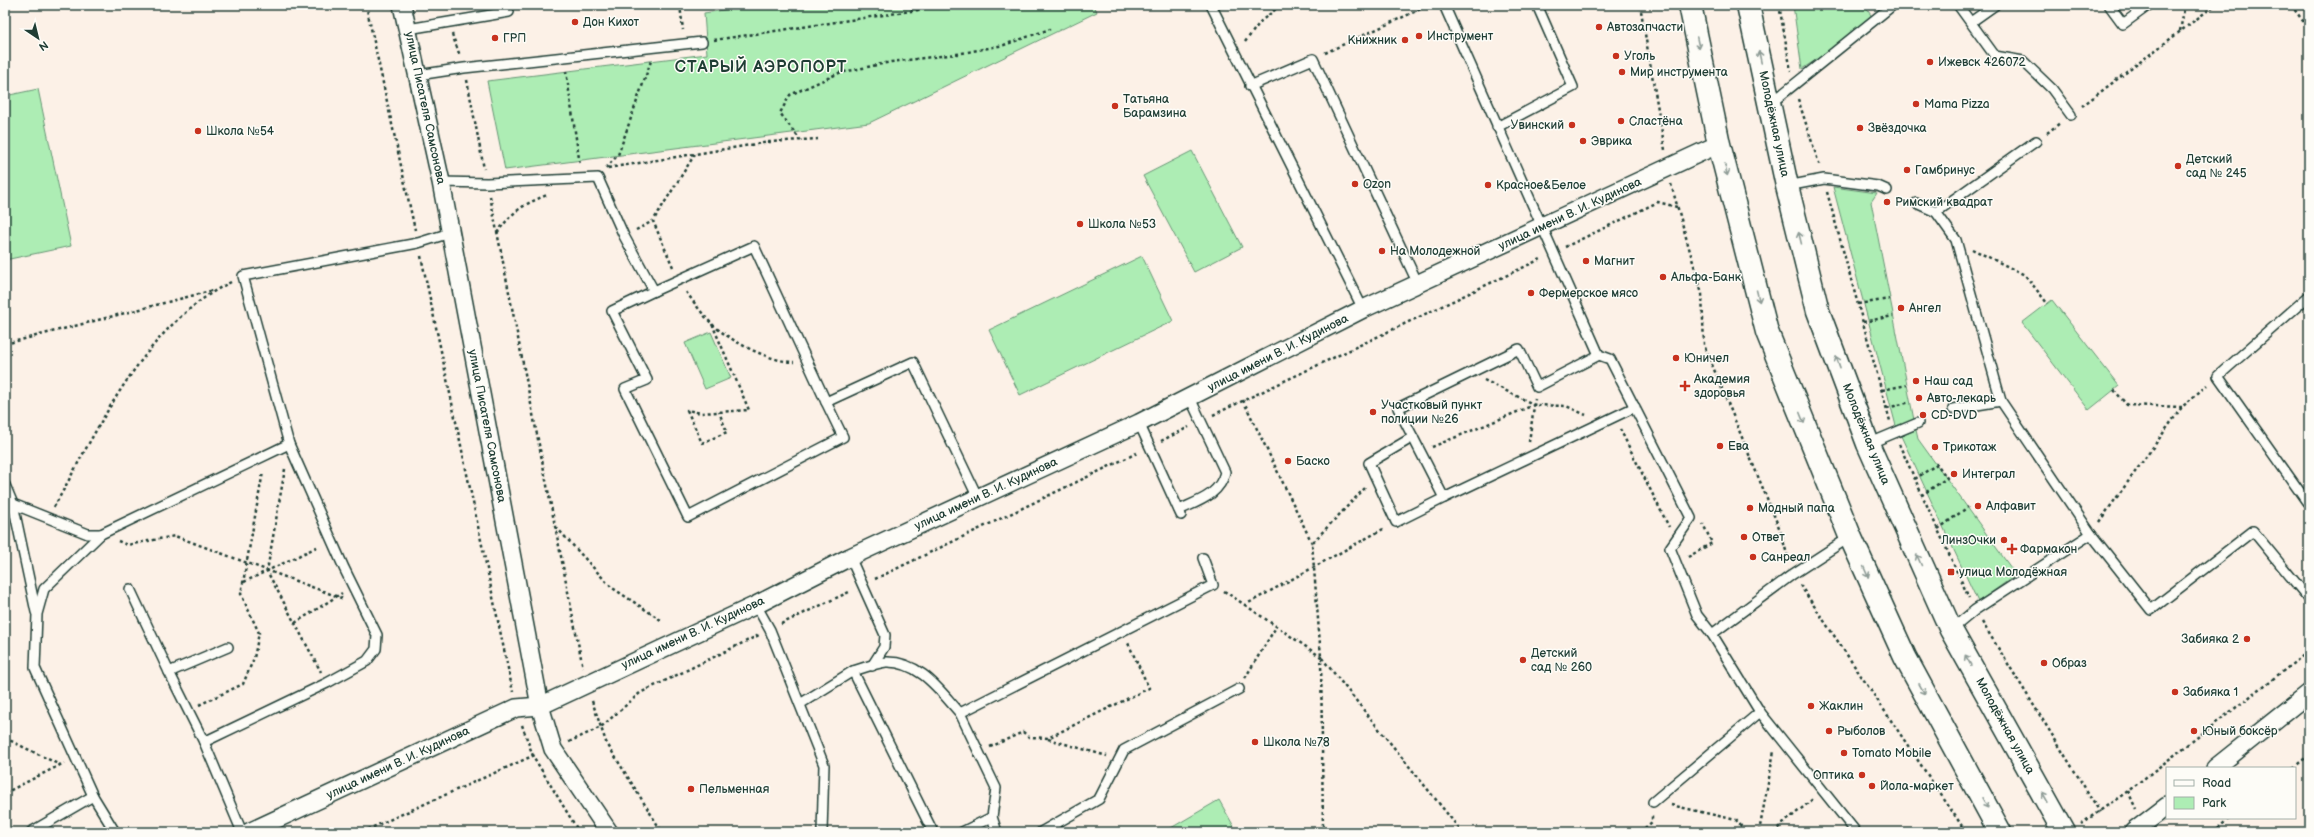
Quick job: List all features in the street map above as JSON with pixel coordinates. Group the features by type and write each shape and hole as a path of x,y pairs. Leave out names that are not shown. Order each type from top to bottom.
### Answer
{"main road":[{"path":"1690,5 1719,144 1767,332 1850,536 1905,657 2000,832"},
{"name":"Молодёжная улица","path":"1748,5 1787,186 1818,311 1868,444 1951,630 2070,830"}],"street":[{"name":"улица Писателя Самсонова","path":"402,5 441,182 540,706 553,749 609,832"},
{"name":"улица имени В. И. Кудинова","path":"249,832 516,708 540,706 586,682 756,605 850,557 1139,424 1363,309 1719,144"},
{"path":"2216,767 2309,693"},
{"path":"2133,832 2166,807"}],"lane":[{"path":"1211,5 1250,86 1363,309"},
{"path":"1444,5 1541,227 1599,355 1610,359 1691,518 1670,548 1698,615 1712,634 1760,712 1778,732 1856,832"},
{"path":"1497,127 1573,87 1536,5"},
{"path":"1770,104 1893,5"},
{"path":"1958,5 1995,56 2023,60 2052,89 2070,115"},
{"path":"1971,22 1995,5"},
{"path":"2110,5 2123,24 2149,5"},
{"path":"408,29 447,21 509,12"},
{"path":"418,75 464,68 702,42"},
{"path":"1250,86 1313,59 1418,284"},
{"path":"1936,212 2036,141"},
{"path":"441,182 487,183 581,177 598,178 624,236 654,291"},
{"path":"1787,186 1824,179 1878,186 1887,190"},
{"path":"1916,203 1936,212 1956,240 2001,401 2091,534 2151,610 2253,531 2309,599"},
{"path":"204,742 327,683 367,661 376,649 378,635 332,540 289,444 243,276 418,243 450,233"},
{"path":"754,246 843,437 688,517 625,389 646,380 612,311 677,280 754,246"},
{"path":"2309,296 2218,376 2306,502 2309,501"},
{"path":"1444,498 1398,408 1519,349 1538,387 1599,355"},
{"path":"826,402 912,362 978,498"},
{"path":"1139,424 1180,513 1216,492 1223,482 1225,472 1190,398"},
{"path":"1953,409 2001,401"},
{"path":"1413,437 1369,463 1396,522 1527,458 1635,408"},
{"path":"1868,444 1918,424"},
{"path":"115,832 93,796 35,668 37,614 44,589 102,534 289,444"},
{"path":"5,485 8,504 37,614"},
{"path":"8,504 88,534 102,534"},
{"path":"1951,630 1975,610 2091,534"},
{"path":"1712,634 1793,574 1850,536"},
{"path":"850,557 885,635 884,647 872,666"},
{"path":"960,713 1213,585 1202,558"},
{"path":"130,589 204,742 242,832"},
{"path":"756,605 770,630 824,765 822,832"},
{"path":"169,672 228,646"},
{"path":"800,704 853,671 886,662 910,666 928,678 960,713 996,788 992,817 996,832"},
{"path":"853,671 934,832"},
{"path":"1041,832 1099,799 1124,750 1239,689"},
{"path":"1653,802 1760,712"},
{"path":"31,832 93,796"},
{"path":"962,832 992,817"}],"path":[{"path":"5,9 13,5"},
{"path":"366,5 516,708"},
{"path":"680,5 684,44"},
{"path":"702,42 918,10 928,5"},
{"path":"1235,55 1261,21 1281,5"},
{"path":"1313,59 1429,5"},
{"path":"1640,5 1665,147 1667,169 1702,294 1704,345 1780,530 1793,574 1966,832"},
{"path":"2180,32 2185,5"},
{"path":"2036,141 2215,5"},
{"path":"2291,5 2309,29"},
{"path":"447,21 464,68 586,682 606,742 662,832"},
{"path":"801,141 780,113 790,95 839,73 891,62 957,54 1004,45 1050,29"},
{"path":"598,178 618,155 656,47"},
{"path":"564,58 581,177"},
{"path":"606,169 770,142 818,139"},
{"path":"624,236 653,221 696,154"},
{"path":"497,234 510,215 532,201 549,194"},
{"path":"362,832 601,727 640,693 1243,400 1658,202 1678,207"},
{"path":"653,221 677,280 712,324 749,410 701,413 688,410 702,443 727,432 719,412"},
{"path":"1956,240 2025,275 2047,303"},
{"path":"48,518 118,393 169,326 215,290 243,276"},
{"path":"5,344 215,290"},
{"path":"1858,304 1890,299"},
{"path":"1863,322 1893,316"},
{"path":"712,324 756,352 781,362 807,362"},
{"path":"1469,373 1534,405"},
{"path":"2091,534 2182,407 2218,376"},
{"path":"1882,390 1907,385"},
{"path":"1527,458 1538,387"},
{"path":"2114,390 2127,405 2182,407"},
{"path":"1243,400 1312,544 1321,657 1323,832"},
{"path":"1887,408 1910,402"},
{"path":"1420,452 1534,405 1566,406 1603,423 1647,432"},
{"path":"1619,427 1675,540"},
{"path":"289,444 267,571 327,683"},
{"path":"188,711 243,684 254,658 259,634 241,594 266,456"},
{"path":"1915,479 1937,464 1947,478 1922,495"},
{"path":"1312,544 1375,477"},
{"path":"1938,529 1968,508"},
{"path":"1245,604 1396,522"},
{"path":"555,527 611,588 661,620"},
{"path":"102,534 127,545 175,536 337,597 363,604"},
{"path":"244,582 332,540"},
{"path":"1213,585 1245,604 1321,657 1462,832"},
{"path":"295,623 354,587"},
{"path":"1239,689 1276,627"},
{"path":"1048,738 1150,688 1122,631"},
{"path":"2070,830 2128,791 2309,651"},
{"path":"979,752 1023,732 1029,737 1048,738 1119,759"},
{"path":"1759,832 1778,732"},
{"path":"5,738 60,765"},
{"path":"2294,767 2309,755"},
{"path":"5,793 76,757"},
{"path":"1773,832 1824,790"},
{"path":"1640,832 1652,822 1653,802 1736,820 1746,832"},
{"path":"2213,832 2229,819"}],"green space":[{"path":"757,5 1094,5 1097,12 869,123 505,170 487,81 707,54 704,13"},
{"path":"1793,5 1864,5 1875,21 1802,69"},
{"path":"38,89 71,246 5,260 5,96"},
{"path":"1192,151 1242,247 1194,272 1143,176"},
{"path":"1833,187 1877,193 1871,202 1914,420 1896,426"},
{"path":"1142,256 1173,321 1020,395 989,330"},
{"path":"2052,300 2119,386 2089,410 2022,323"},
{"path":"711,332 731,378 705,389 685,343"},
{"path":"1916,430 1918,439 2016,575 1978,602 1901,436"},
{"path":"1219,800 1237,832 1164,832"}],"place":[{"name":"Дон Кихот","path":"575,22"},
{"name":"Автозапчасти","path":"1599,27"},
{"name":"Инструмент","path":"1419,36"},
{"name":"ГРП","path":"495,38"},
{"name":"Книжник","path":"1405,40"},
{"name":"Уголь","path":"1616,56"},
{"name":"Ижевск 426072","path":"1930,62"},
{"name":"Мир инструмента","path":"1622,72"},
{"name":"Mama Pizza","path":"1916,104"},
{"name":"Татьяна Барамзина","path":"1115,106"},
{"name":"Сластёна","path":"1621,121"},
{"name":"Увинский","path":"1572,125"},
{"name":"Звёздочка","path":"1860,128"},
{"name":"Школа №54","path":"198,131"},
{"name":"Эврика","path":"1583,141"},
{"name":"Детский сад № 245","path":"2178,166"},
{"name":"Гамбринус","path":"1907,170"},
{"name":"Ozon","path":"1355,184"},
{"name":"Красное&Белое","path":"1488,185"},
{"name":"Римский квадрат","path":"1887,202"},
{"name":"Школа №53","path":"1080,224"},
{"name":"На Молодежной","path":"1382,251"},
{"name":"Магнит","path":"1586,261"},
{"name":"Альфа-Банк","path":"1663,277"},
{"name":"Фермерское мясо","path":"1531,293"},
{"name":"Ангел","path":"1901,308"},
{"name":"Юничел","path":"1676,358"},
{"name":"Наш сад","path":"1916,381"},
{"name":"Академия здоровья","path":"1685,386"},
{"name":"Авто-лекарь","path":"1919,398"},
{"name":"Участковый пункт полиции №26","path":"1373,412"},
{"name":"CD-DVD","path":"1923,415"},
{"name":"Ева","path":"1720,446"},
{"name":"Трикотаж","path":"1935,447"},
{"name":"Баско","path":"1288,461"},
{"name":"Интеграл","path":"1954,474"},
{"name":"Алфавит","path":"1978,506"},
{"name":"Модный папа","path":"1750,508"},
{"name":"Ответ","path":"1744,537"},
{"name":"ЛинзОчки","path":"2004,540"},
{"name":"Фармакон","path":"2012,549"},
{"name":"Санреал","path":"1753,557"},
{"name":"улица Молодёжная","path":"1951,572"},
{"name":"Забияка 2","path":"2247,639"},
{"name":"Детский сад № 260","path":"1523,660"},
{"name":"Образ","path":"2044,663"},
{"name":"Забияка 1","path":"2175,692"},
{"name":"Жаклин","path":"1811,706"},
{"name":"Рыболов","path":"1829,731"},
{"name":"Юный боксёр","path":"2194,731"},
{"name":"Школа №78","path":"1255,742"},
{"name":"Tomato Mobile","path":"1844,753"},
{"name":"Оптика","path":"1862,775"},
{"name":"Йола-маркет","path":"1872,786"},
{"name":"Пельменная","path":"691,789"}],"district":[{"name":"СТАРЫЙ АЭРОПОРТ","path":"761,67"}]}
